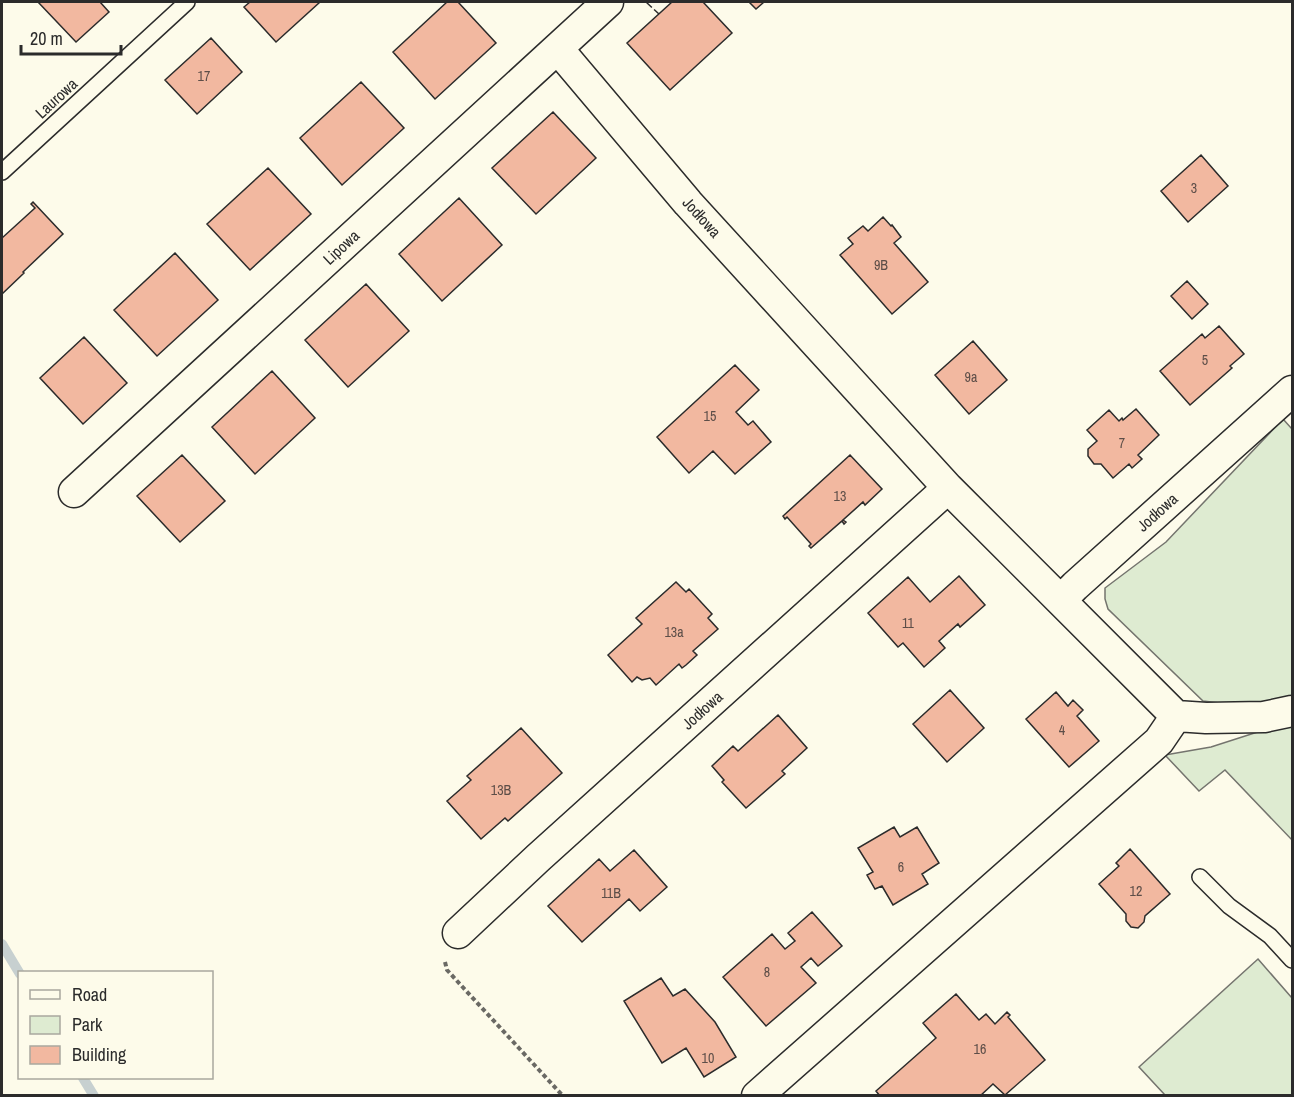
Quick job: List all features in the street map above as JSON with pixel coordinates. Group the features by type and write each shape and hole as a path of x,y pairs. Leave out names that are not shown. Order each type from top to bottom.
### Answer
{"street":[{"name":"Lipowa","path":"74,492 608,2"},
{"name":"Jodłowa","path":"558,49 688,203 948,488 1061,600 1293,391"},
{"name":"Jodłowa","path":"458,933 948,488"},
{"path":"1061,600 1176,716 1264,717 1293,711"},
{"path":"757,1095 1159,741 1176,716"}],"lane":[{"name":"Laurowa","path":"2,172 187,2"},
{"path":"1200,877 1229,906 1270,936 1293,960"}],"path":[{"path":"458,933 442,952 447,970 563,1095"}],"green space":[{"path":"1283,419 1292,429 1292,703 1253,707 1203,701 1108,609 1105,588 1166,542"},
{"path":"1292,724 1292,840 1225,770 1199,791 1165,755 1211,747 1270,728"},
{"path":"1258,959 1292,998 1292,1095 1165,1095 1139,1067"}],"building":[{"path":"38,2 100,2 109,12 76,42"},
{"path":"250,2 320,2 276,42 244,7"},
{"path":"447,2 458,2 496,43 435,99 393,52"},
{"path":"672,2 703,2 732,33 670,90 627,43"},
{"path":"749,2 764,2 756,9"},
{"path":"211,38 242,72 197,114 165,80"},
{"path":"361,82 404,128 342,185 300,138"},
{"path":"553,112 596,158 536,214 492,168"},
{"path":"1201,155 1228,186 1188,222 1161,191"},
{"path":"268,168 311,214 250,270 207,224"},
{"path":"459,198 502,245 442,301 399,254"},
{"path":"33,202 63,234 2,294 2,238 35,208 31,204"},
{"path":"883,217 901,237 894,243 928,282 892,314 840,255 853,244 848,238 863,226 868,231"},
{"path":"175,253 218,300 157,356 114,310"},
{"path":"1187,281 1208,304 1192,319 1171,296"},
{"path":"366,284 409,331 348,387 305,340"},
{"path":"1219,326 1244,354 1230,366 1232,368 1190,405 1160,371 1202,334 1205,338"},
{"path":"84,337 127,383 83,424 40,378"},
{"path":"973,341 1007,380 969,414 935,375"},
{"path":"735,365 759,390 736,412 748,425 753,421 771,442 735,474 713,451 689,473 657,437"},
{"path":"272,371 315,418 255,474 212,427"},
{"path":"1136,409 1159,435 1138,455 1142,459 1132,468 1129,464 1113,478 1101,464 1094,464 1088,456 1088,449 1097,441 1087,430 1109,410 1119,421"},
{"path":"182,455 225,501 180,542 137,496"},
{"path":"850,455 882,489 865,505 863,502 843,520 846,522 844,524 842,521 811,548 809,546 811,544 787,517 785,519 783,516"},
{"path":"959,576 985,605 960,627 958,624 939,641 945,648 924,667 903,643 898,647 868,613 908,577 930,602"},
{"path":"676,582 686,592 689,589 712,614 708,618 718,629 693,651 697,655 686,665 682,668 679,664 656,685 650,678 642,680 637,677 632,682 608,655 642,624 636,618"},
{"path":"950,690 984,728 947,762 913,724"},
{"path":"1056,692 1068,706 1073,700 1083,710 1077,716 1099,741 1069,767 1026,719"},
{"path":"778,715 807,748 782,771 785,774 746,808 722,782 724,780 712,766 733,746 738,751"},
{"path":"521,728 562,773 508,821 505,818 481,839 447,801 471,780 467,776"},
{"path":"894,827 900,837 917,827 939,863 922,874 928,884 893,905 882,886 875,889 867,875 873,872 858,848"},
{"path":"1130,849 1170,894 1145,916 1144,922 1138,928 1131,927 1126,921 1126,914 1099,884 1119,866 1116,863"},
{"path":"634,850 667,887 640,911 629,899 582,942 548,906 599,859 610,871"},
{"path":"812,912 842,946 818,966 811,958 801,967 816,983 766,1026 723,977 772,934 785,949 795,941 788,933"},
{"path":"661,978 673,996 685,989 715,1022 736,1057 704,1077 686,1048 662,1063 624,1001"},
{"path":"956,994 979,1020 986,1014 995,1024 1007,1012 1010,1015 1008,1017 1045,1060 1005,1095 993,1084 980,1096 880,1096 876,1091 936,1038 923,1023"}],"waterway":[{"path":"2,944 18,971"},
{"path":"84,1079 94,1096"}],"fence":[{"path":"646,2 659,14"}]}
